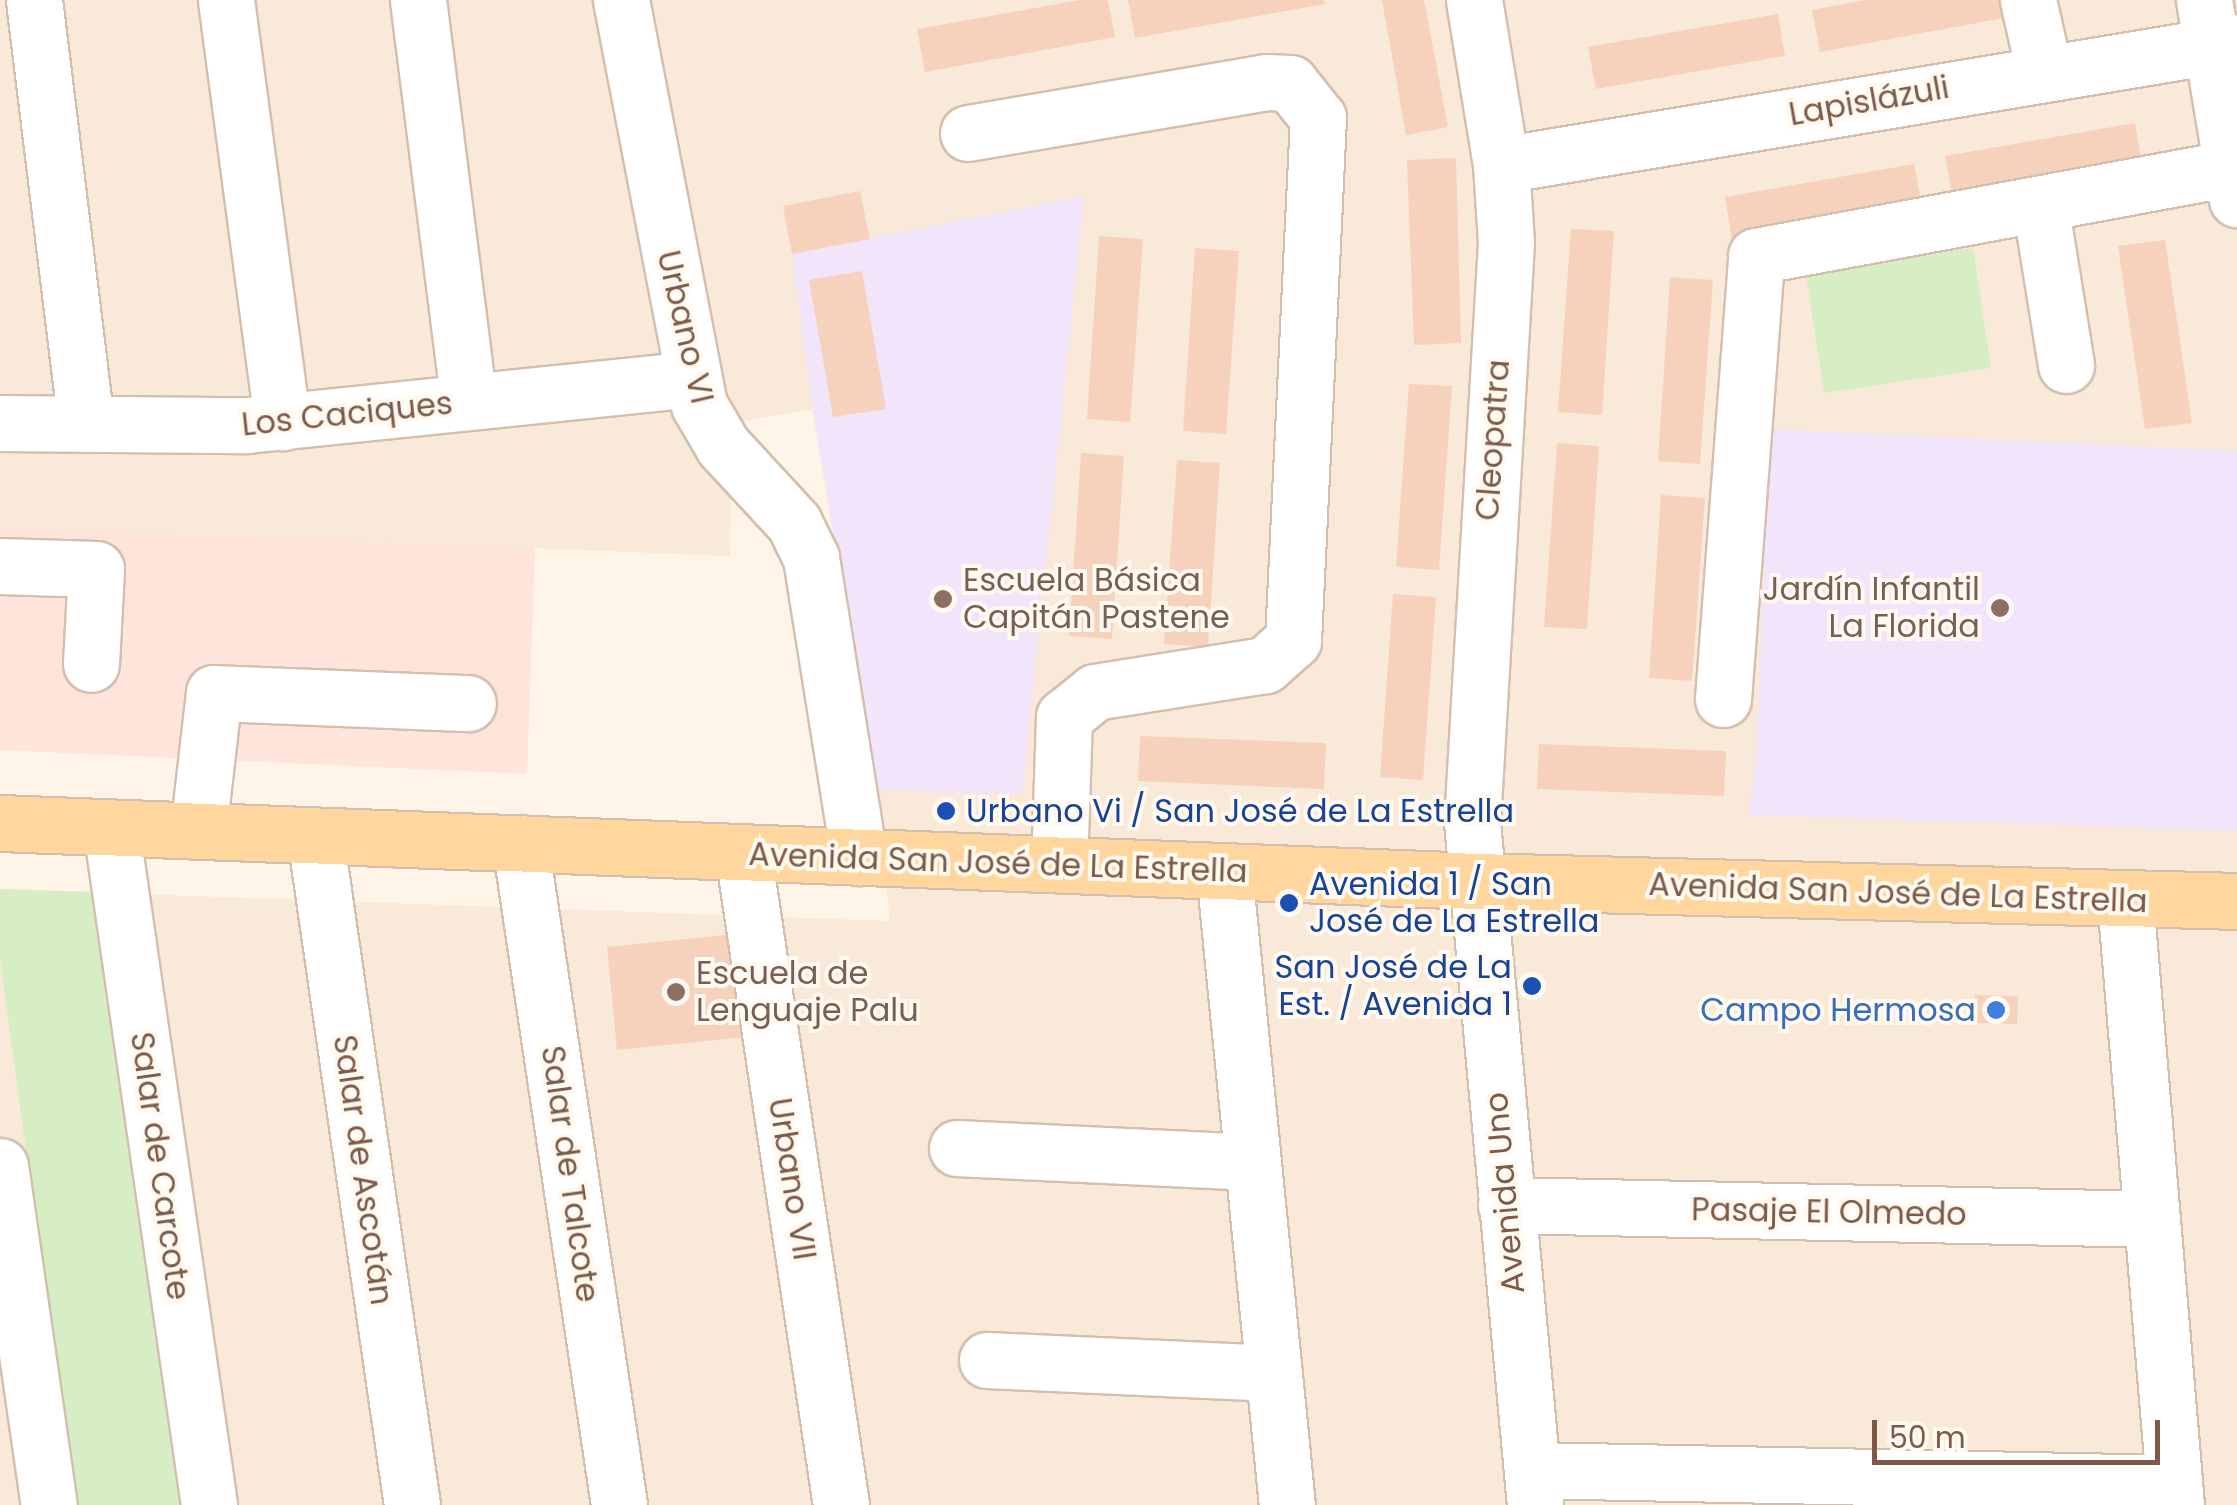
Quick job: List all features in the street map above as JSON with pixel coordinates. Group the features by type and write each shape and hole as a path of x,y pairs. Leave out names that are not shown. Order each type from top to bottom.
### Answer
{"main road":[{"name":"Avenida San José de La Estrella","path":"0,823 1475,881 2237,902"}],"street":[{"path":"34,0 86,424"},
{"path":"226,0 282,422"},
{"path":"418,0 469,402"},
{"name":"Urbano VI","path":"621,0 692,379 711,428 783,507 811,558 859,857"},
{"name":"Cleopatra","path":"1474,0 1501,165 1506,242 1471,784 1475,881"},
{"path":"2028,0 2044,71"},
{"path":"1723,699 1756,256 2040,204 2236,190 2217,29"},
{"name":"Lapislázuli","path":"1501,165 2044,71 2217,29"},
{"path":"968,133 1265,82 1290,83 1318,118 1294,640 1265,665 1095,692 1064,717 1059,864"},
{"path":"2040,204 2066,365"},
{"name":"Los Caciques","path":"0,423 201,427 282,422 692,379"},
{"path":"0,566 96,569 91,664"},
{"path":"198,831 214,694 468,703"},
{"name":"Salar de Carcote","path":"110,828 209,1505"},
{"name":"Salar de Ascotán","path":"315,836 412,1505"},
{"name":"Salar de Talcote","path":"520,844 619,1505"},
{"name":"Urbano VII","path":"743,852 841,1505"},
{"path":"1224,871 1287,1505"},
{"name":"Avenida Uno","path":"1475,881 1533,1488"},
{"path":"1533,1488 2175,1494 2126,899"},
{"path":"957,1148 1253,1162"},
{"path":"0,1166 49,1505"},
{"name":"Pasaje El Olmedo","path":"1506,1205 2152,1219"},
{"path":"987,1360 1274,1373"}],"shaded area":[{"path":"0,0 2237,0 2237,1505 0,1505 0,889 890,921 876,790 812,409 732,423 730,556 0,526"},
{"name":"Escuela Básica Capitán Pastene","path":"1084,196 1022,794 876,790 813,409 792,254"},
{"name":"Jardín Infantil La Florida","path":"1770,429 2237,451 2237,831 1748,815 1756,764"},
{"path":"0,526 535,548 527,774 0,750"}],"green space":[{"path":"1973,248 1991,368 1824,393 1806,274"},
{"path":"0,889 97,892 185,1505 74,1505 0,959"}],"building":[{"path":"1080,0 1108,0 1115,37 925,72 917,29"},
{"path":"1128,0 1324,0 1325,4 1135,38"},
{"path":"1382,0 1424,0 1448,127 1406,135"},
{"path":"1866,0 2006,0 2009,17 1820,52 1812,10"},
{"path":"1778,14 1785,56 1596,89 1588,47"},
{"path":"2135,123 2142,165 1953,199 1945,156"},
{"path":"1456,158 1461,343 1414,345 1407,160"},
{"path":"1914,164 1922,206 1732,240 1725,197"},
{"path":"860,191 870,239 792,254 783,206"},
{"path":"1571,229 1614,231 1602,415 1558,412"},
{"path":"1099,236 1143,239 1130,422 1087,419"},
{"path":"2165,240 2192,423 2145,429 2118,246"},
{"path":"1195,248 1239,251 1226,434 1183,431"},
{"path":"862,271 886,409 833,417 809,280"},
{"path":"1670,277 1713,280 1700,464 1658,461"},
{"path":"1409,384 1452,386 1439,570 1396,567"},
{"path":"1557,443 1599,446 1587,629 1544,627"},
{"path":"1081,453 1124,456 1112,639 1069,636"},
{"path":"1177,460 1220,463 1208,647 1164,644"},
{"path":"1661,495 1705,498 1692,681 1649,678"},
{"path":"1393,594 1436,597 1423,780 1380,777"},
{"path":"1140,736 1326,743 1324,789 1138,781"},
{"path":"1539,744 1726,751 1724,796 1537,789"},
{"name":"Escuela de Lenguaje Palu","path":"736,934 746,1037 617,1050 607,947"},
{"name":"Campo Hermosa","path":"1975,995 2018,996 2017,1024 1974,1023"}],"place":[{"name":"Escuela Básica Capitán Pastene","path":"943,599"},
{"name":"Jardín Infantil La Florida","path":"2000,608"},
{"name":"Urbano Vi / San José de La Estrella","path":"946,811"},
{"name":"Avenida 1 / San José de La Estrella","path":"1289,903"},
{"name":"San José de La Est. / Avenida 1","path":"1532,986"},
{"name":"Escuela de Lenguaje Palu","path":"676,992"},
{"name":"Campo Hermosa","path":"1996,1010"}]}
